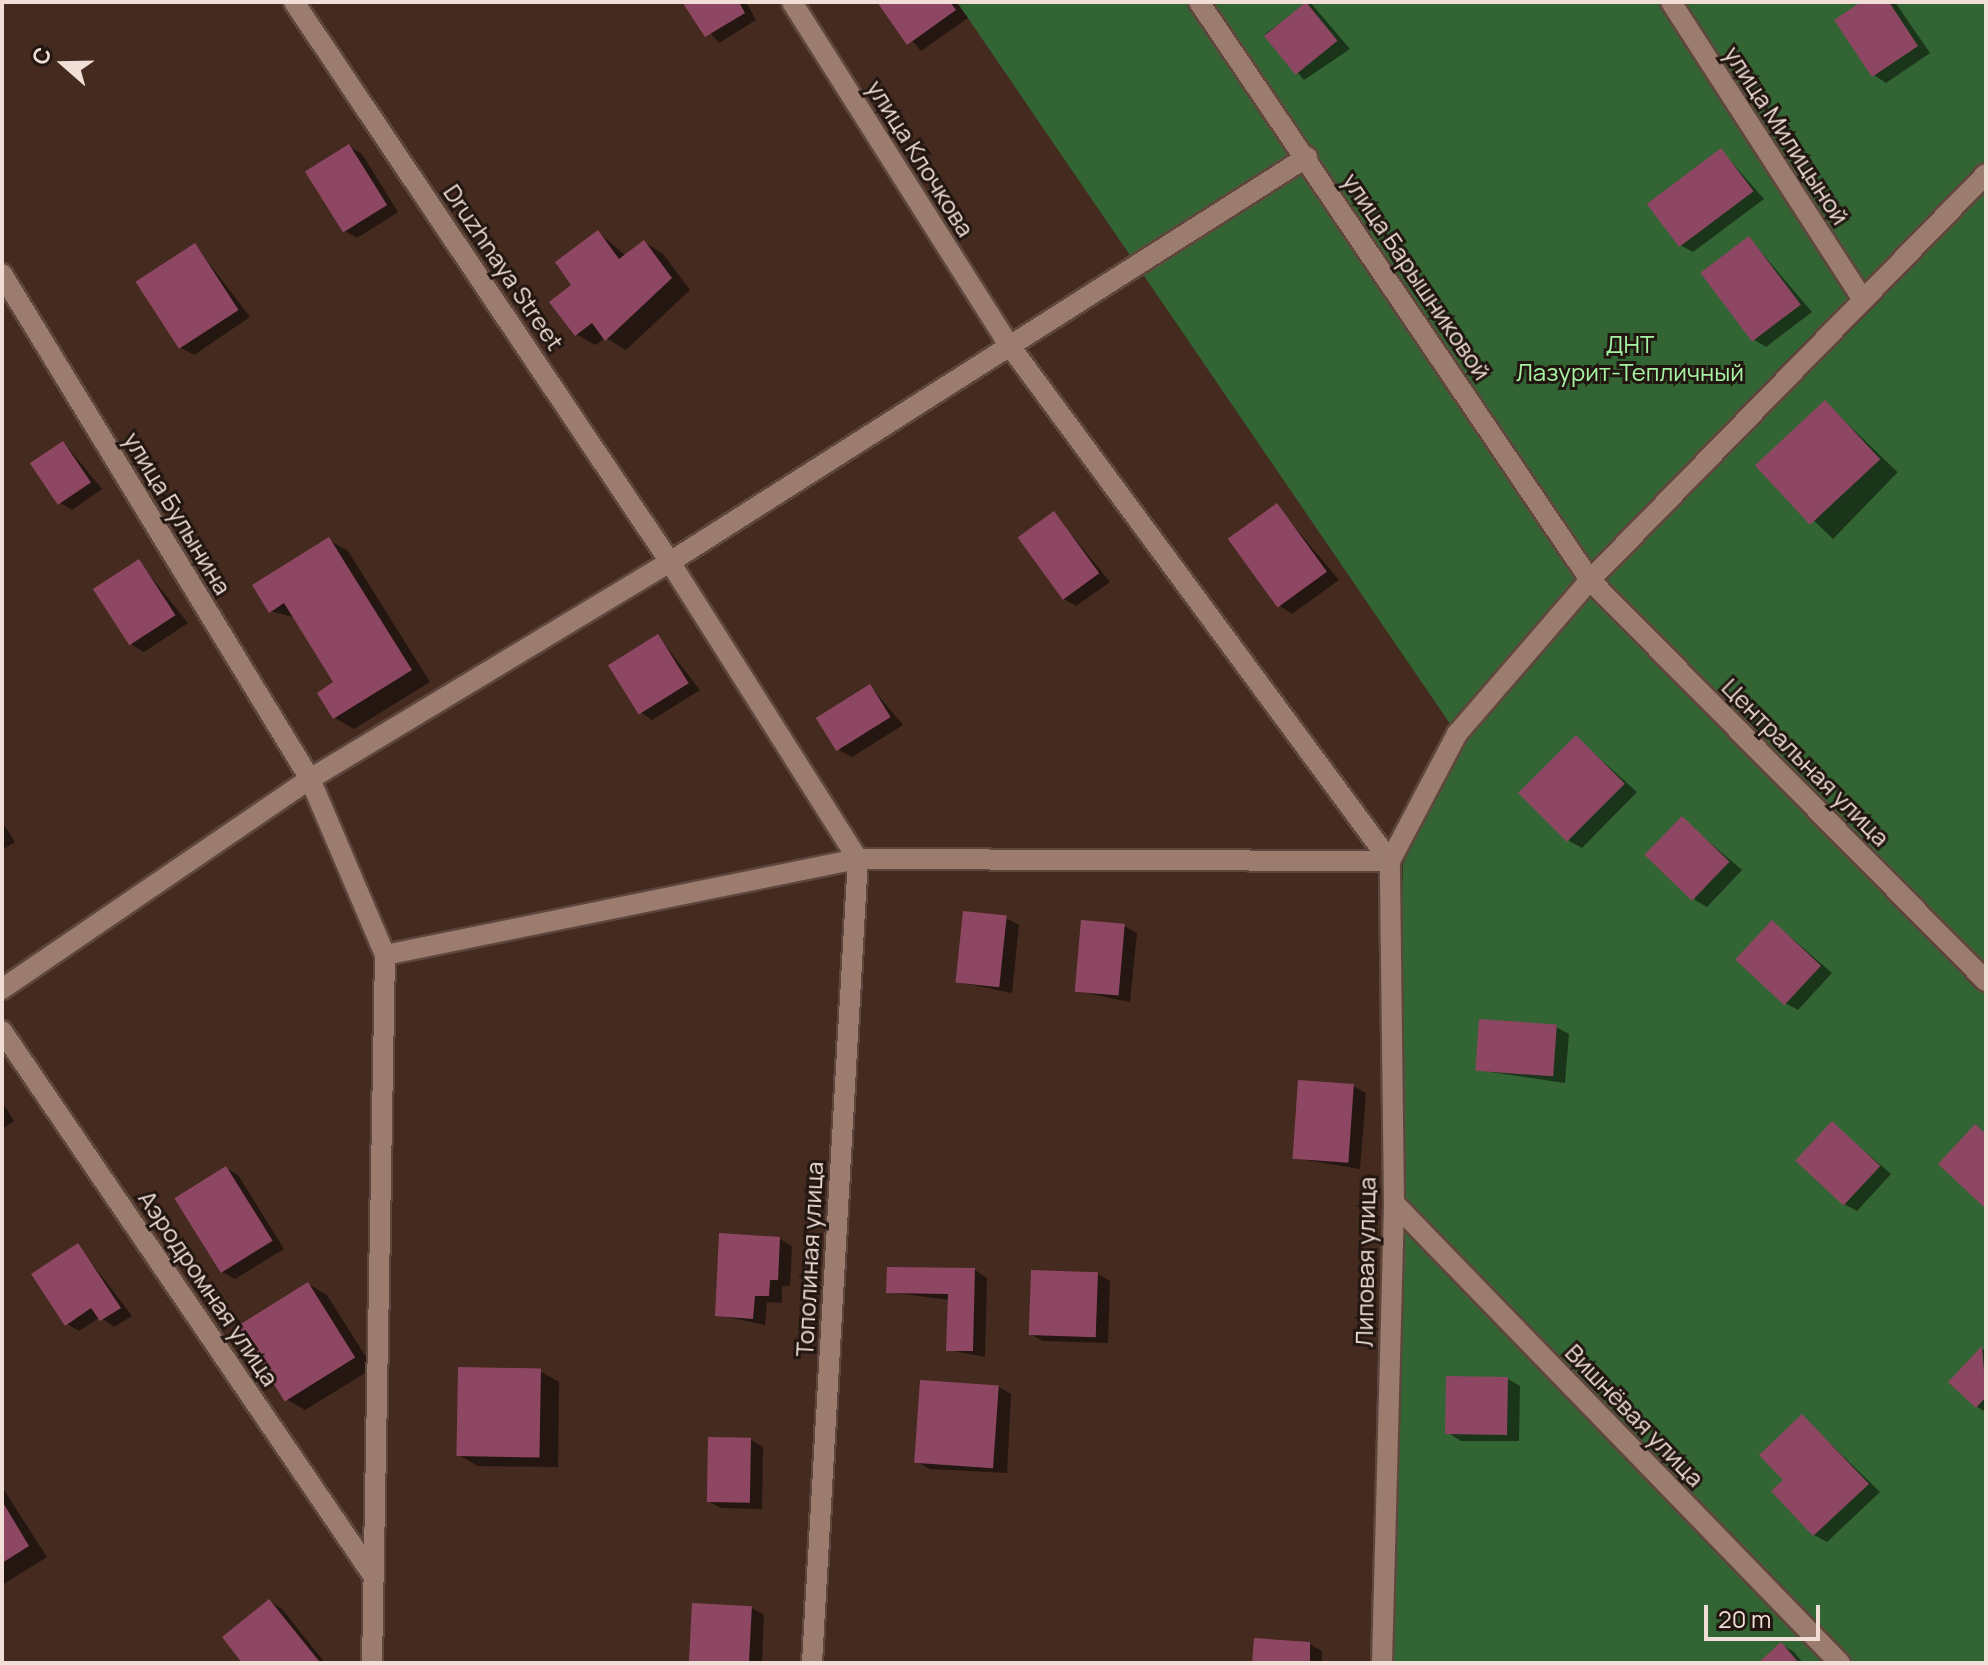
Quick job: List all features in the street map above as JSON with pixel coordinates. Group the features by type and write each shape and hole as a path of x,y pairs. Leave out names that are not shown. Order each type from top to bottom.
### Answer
{"street":[{"name":"Druzhnaya Street","path":"294,2 670,562 858,859"},
{"name":"улица Клочкова","path":"792,2 1007,342 1390,861"},
{"name":"улица Барышниковой","path":"1199,2 1307,157 1590,580"},
{"name":"улица Милицыной","path":"1671,2 1861,297"},
{"path":"2,989 310,779 670,562 1007,342 1307,157"},
{"path":"372,1663 385,955 858,859 1390,861 1457,734 1590,580 1861,297 1986,174"},
{"name":"улица Булынина","path":"2,274 310,779 385,955"},
{"name":"Центральная улица","path":"1590,580 1986,981"},
{"name":"Тополиная улица","path":"812,1663 858,859"},
{"name":"Липовая улица","path":"1382,1663 1394,1203 1390,861"},
{"name":"Аэродромная улица","path":"2,1031 372,1574"},
{"name":"Вишнёвая улица","path":"1394,1203 1840,1663"}],"green space":[{"name":"ДНТ Лазурит-Тепличный","path":"957,2 1986,2 1986,1663 1378,1663 1403,865 1457,734"}],"building":[{"path":"682,2 739,2 745,13 705,37"},
{"path":"877,2 950,2 956,10 907,45"},
{"path":"1306,2 1337,41 1296,75 1264,36"},
{"path":"1861,2 1889,2 1918,46 1872,77 1834,20"},
{"path":"349,144 387,205 343,233 305,172"},
{"path":"1721,148 1753,191 1679,247 1647,204"},
{"path":"598,230 619,259 644,240 672,278 605,341 592,323 575,336 549,302 571,285 555,262"},
{"path":"1749,236 1801,305 1752,341 1700,273"},
{"path":"195,243 239,310 179,349 135,282"},
{"path":"1825,400 1880,459 1810,525 1755,465"},
{"path":"63,441 91,482 58,505 30,463"},
{"path":"1277,503 1327,572 1278,608 1228,539"},
{"path":"1054,511 1099,573 1063,600 1018,537"},
{"path":"329,537 412,670 333,719 317,693 333,682 284,603 269,613 252,585"},
{"path":"139,559 175,615 129,645 93,589"},
{"path":"658,634 689,683 639,714 608,665"},
{"path":"870,684 891,717 836,751 816,718"},
{"path":"1576,735 1625,784 1567,842 1518,793"},
{"path":"1682,816 1729,862 1692,901 1644,855"},
{"path":"963,911 1007,916 999,987 955,983"},
{"path":"1081,920 1125,924 1119,996 1075,992"},
{"path":"1772,920 1821,966 1784,1005 1735,959"},
{"path":"1479,1019 1557,1024 1553,1076 1475,1071"},
{"path":"1298,1080 1354,1084 1348,1163 1292,1159"},
{"path":"1832,1121 1880,1166 1843,1206 1795,1160"},
{"path":"1975,1124 1986,1134 1986,1209 1938,1164"},
{"path":"226,1166 273,1241 221,1273 174,1198"},
{"path":"719,1233 780,1237 778,1280 770,1280 769,1296 755,1296 753,1319 715,1316"},
{"path":"78,1243 121,1308 100,1321 91,1308 65,1326 31,1274"},
{"path":"887,1267 975,1268 973,1351 946,1351 948,1294 886,1293"},
{"path":"1031,1270 1098,1272 1096,1337 1029,1335"},
{"path":"308,1282 355,1357 285,1401 238,1326"},
{"path":"1982,1346 1986,1397 1976,1408 1948,1382"},
{"path":"458,1367 541,1368 539,1457 456,1456"},
{"path":"1446,1376 1508,1377 1507,1435 1445,1434"},
{"path":"920,1380 999,1386 993,1468 914,1463"},
{"path":"1802,1414 1869,1484 1813,1536 1771,1491 1783,1480 1759,1455"},
{"path":"708,1437 751,1438 750,1503 707,1502"},
{"path":"2,1501 29,1546 2,1563"},
{"path":"269,1599 319,1661 317,1663 242,1663 222,1637"},
{"path":"692,1603 752,1606 749,1663 689,1663"},
{"path":"1254,1638 1310,1642 1310,1663 1252,1663"},
{"path":"1781,1642 1799,1663 1758,1663"}]}
